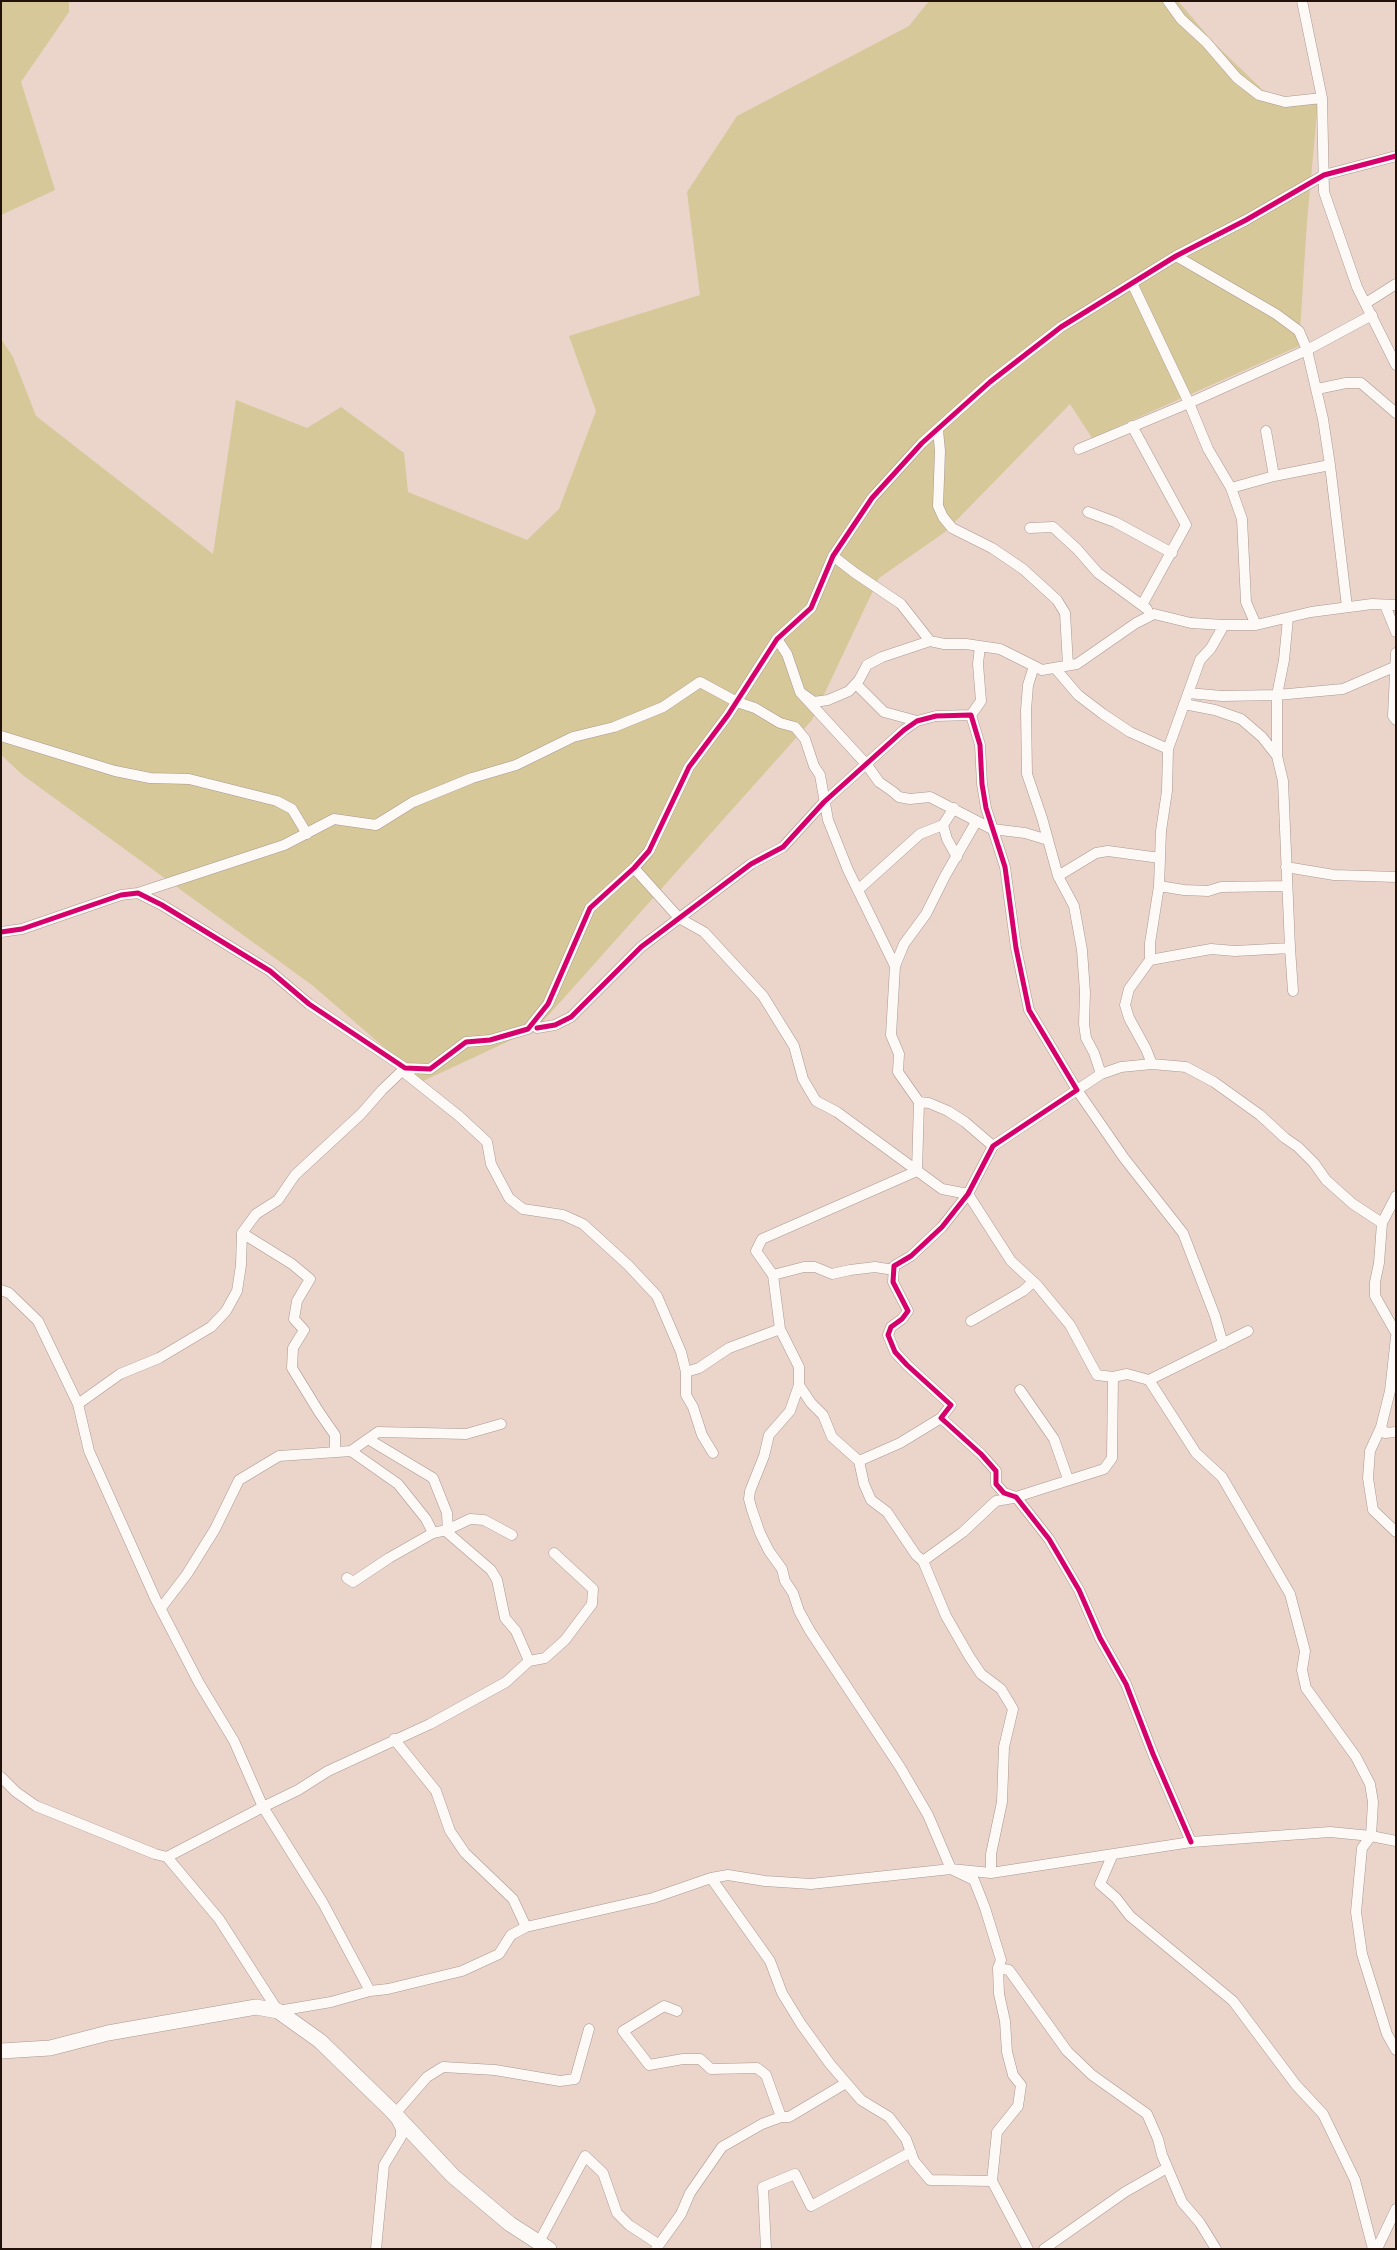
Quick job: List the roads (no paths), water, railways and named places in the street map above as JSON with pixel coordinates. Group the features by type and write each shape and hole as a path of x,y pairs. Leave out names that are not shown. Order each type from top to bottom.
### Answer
{"street":[{"path":"1168,1 1181,19 1206,42 1237,78 1259,95 1285,102 1322,98"},
{"path":"1302,1 1322,98 1324,192 1357,287 1396,365"},
{"path":"138,893 162,905 270,971 309,1004 405,1068 430,1069 466,1042 490,1040 528,1029 548,1004 590,908 634,868 649,851 689,767 737,702 777,639 811,608 833,556 872,498 938,430 990,382 1061,327 1176,256 1246,220 1324,175 1396,156"},
{"path":"1176,256 1276,314 1299,331 1307,350 1317,388 1330,465 1346,607"},
{"path":"1132,283 1189,403 1208,448 1231,488 1242,519 1246,602 1256,625"},
{"path":"1366,303 1396,284"},
{"path":"1079,449 1189,403 1307,350 1372,315"},
{"path":"1317,388 1346,382 1361,383 1396,413"},
{"path":"1132,426 1186,525 1142,605"},
{"path":"938,430 940,451 938,506 943,517 952,528 992,548 1023,569 1057,600 1065,612 1068,665"},
{"path":"1266,431 1274,476"},
{"path":"1231,488 1274,476 1330,465"},
{"path":"1088,512 1115,522 1172,553"},
{"path":"1030,528 1053,527 1077,549 1098,573 1154,614 1191,624 1256,625 1311,612 1346,607 1396,605"},
{"path":"833,556 901,604 930,640"},
{"path":"1385,605 1396,632"},
{"path":"800,692 814,702 828,700 849,691 856,684 867,665 882,656 930,640 944,644 966,644 1000,649 1042,670 1077,664 1136,623 1154,614"},
{"path":"1288,618 1284,660 1278,694 1277,756 1283,782 1293,992"},
{"path":"1152,1064 1125,1006 1129,989 1150,960 1150,943 1159,886 1161,831 1167,791 1168,749 1200,660 1211,648 1224,625"},
{"path":"777,639 787,654 800,692 867,765 879,782 899,796 910,799 930,796 992,829 1025,832 1048,840"},
{"path":"971,715 981,701 978,664 980,646"},
{"path":"1396,653 1393,716 1396,720"},
{"path":"1034,666 1028,685 1026,710 1027,774 1042,818 1058,876 1074,906 1082,950 1086,1038 1094,1053 1101,1074"},
{"path":"1188,693 1222,696 1342,689 1394,667"},
{"path":"1055,668 1078,696 1103,714 1130,732 1168,749"},
{"path":"1,932 22,929 121,895 138,893 247,858 307,834 334,819 376,825 414,802 472,778 516,765 573,737 614,727 663,707 700,682 737,702 755,708 780,723 795,727 805,739 814,766 820,775 828,820 848,870 859,889 894,966"},
{"path":"856,684 884,712 917,721"},
{"path":"1184,704 1215,710 1241,719 1262,737 1277,756"},
{"path":"538,1028 555,1025 571,1017 641,947 751,864 783,847 824,802 867,765 891,741 917,721 936,716 971,715"},
{"path":"971,715 980,745 982,784 992,829 1005,867 1016,948 1029,1010 1077,1090 1124,1158 1183,1233 1215,1316 1223,1344"},
{"path":"1,736 115,772 150,778 188,779 277,801 292,809 307,834"},
{"path":"859,889 920,834 942,825 954,808"},
{"path":"917,1172 919,1102 898,1072 899,1054 891,1035 894,966 904,944 926,914 976,822"},
{"path":"942,825 946,839 957,857"},
{"path":"1058,876 1096,853 1108,850 1160,858"},
{"path":"1286,867 1334,875 1396,877"},
{"path":"634,868 679,918 704,932 763,996 794,1046 803,1079 816,1101 837,1112 942,1189 968,1194 1011,1261 1033,1282 1070,1325 1097,1375 1113,1377 1127,1374 1150,1380 1248,1331"},
{"path":"1159,886 1208,891 1221,887 1287,886"},
{"path":"1150,960 1211,949 1290,948"},
{"path":"859,1461 900,1443 941,1418 951,1405 895,1352 888,1335 891,1327 902,1319 908,1311 894,1282 894,1266 911,1256 942,1227 968,1194 992,1146 1101,1074 1121,1067 1152,1064 1186,1067 1214,1082 1298,1147 1314,1163 1326,1180 1353,1204 1382,1223"},
{"path":"78,1404 120,1374 159,1358 211,1327 226,1311 237,1291 241,1265 242,1233 256,1214 278,1200 295,1175 355,1120 405,1068"},
{"path":"405,1068 405,1073 459,1116 487,1142 491,1164 509,1198 523,1208 563,1215 583,1224 628,1265 657,1296 681,1352 686,1372 686,1395 702,1435 713,1453"},
{"path":"919,1102 929,1103 948,1111 965,1122 992,1146"},
{"path":"917,1172 762,1239 756,1251 773,1275 780,1329 799,1366 799,1384 790,1411 769,1435 749,1499 760,1533 769,1551 782,1568 785,1581 793,1593 799,1611 810,1631 900,1767 928,1815 951,1869 974,1880 1001,1960 998,1968 1007,2052 1013,2074 1021,2085 1018,2106 997,2132 992,2181 1028,2249"},
{"path":"1396,1196 1382,1223 1379,1264 1375,1282 1375,1296 1396,1335 1390,1391 1381,1427 1370,1451 1368,1478 1374,1510 1396,1532"},
{"path":"242,1233 292,1264 310,1279 297,1302 294,1320 304,1330 293,1348 292,1368 318,1412 335,1435 335,1452"},
{"path":"773,1275 804,1267 816,1267 832,1274 875,1267 894,1270"},
{"path":"971,1321 1023,1291 1033,1282"},
{"path":"1,1290 9,1293 38,1321 78,1404 89,1450 161,1608 199,1683 234,1741 263,1807 323,1903 370,1991"},
{"path":"686,1372 699,1368 729,1348 780,1329"},
{"path":"923,1561 963,1532 996,1501 1016,1497 1104,1468 1112,1458 1113,1377"},
{"path":"1150,1380 1196,1453 1222,1477 1290,1594 1305,1651 1302,1670 1306,1688 1356,1757 1370,1784 1373,1802 1371,1836 1362,1848 1356,1912 1362,1954 1386,2032 1396,2050"},
{"path":"799,1384 811,1403 823,1415 832,1437 859,1461 864,1484 871,1500 887,1512 916,1555 923,1561 946,1616 968,1656 981,1674 1001,1689 1013,1709 1004,1747 1002,1802 990,1854 991,1874"},
{"path":"1020,1390 1054,1440 1068,1479"},
{"path":"941,1418 981,1454 996,1472 996,1484 1004,1493 1016,1497 1050,1539 1079,1590 1100,1638 1126,1684 1153,1754 1191,1842"},
{"path":"161,1608 187,1574 216,1530 239,1480 279,1456 351,1451 378,1432 466,1434 501,1424"},
{"path":"1381,1427 1385,1433 1396,1432"},
{"path":"368,1439 433,1478 447,1513 448,1533 491,1570 497,1580 505,1618 516,1631 529,1661"},
{"path":"351,1451 398,1484 426,1519 433,1533"},
{"path":"347,1578 353,1582 389,1558 433,1533 447,1530 470,1519 484,1520 512,1535"},
{"path":"167,1857 298,1790 328,1770 430,1724 506,1682 529,1661 545,1658 559,1646 592,1604 593,1589 554,1553"},
{"path":"394,1739 436,1791 450,1831 465,1853 513,1898 526,1927"},
{"path":"1,1777 16,1792 36,1806 155,1854 167,1857 219,1919 278,2010 320,2041 390,2109 401,2129 401,2137 384,2164 376,2249"},
{"path":"1,2051 50,2048 108,2033 256,2006 278,2010 331,2002 370,1991 388,1989 462,1971 499,1954 511,1934 526,1927 653,1898 711,1878 728,1875 765,1881 811,1884 951,1869 991,1874 1191,1842 1330,1832 1371,1836 1396,1841"},
{"path":"1112,1856 1100,1884 1116,1898 1130,1916 1234,2001 1296,2085 1323,2114 1355,2180 1375,2249"},
{"path":"711,1878 770,1961 782,1993 801,2024 861,2100 889,2117 906,2139 914,2161 930,2180 992,2181"},
{"path":"998,1968 1009,1970 1067,2051 1092,2076 1147,2114 1182,2202 1200,2223 1216,2249"},
{"path":"677,2012 664,2006 623,2031 649,2065 683,2059 700,2059 711,2069 757,2068 766,2075 781,2117"},
{"path":"1386,2032 1396,2026"},
{"path":"394,2115 427,2077 443,2067 495,2070 560,2081 575,2079 589,2029"},
{"path":"394,2115 453,2176 510,2224 544,2245 585,2156 603,2173 617,2213 629,2225 657,2246 681,2214 690,2193 722,2147 762,2124 781,2117 789,2117 846,2083"},
{"path":"766,2249 763,2187 794,2174 811,2206 912,2152"},
{"path":"1044,2249 1125,2192 1167,2168"},
{"path":"1375,2249 1396,2209"}]}
